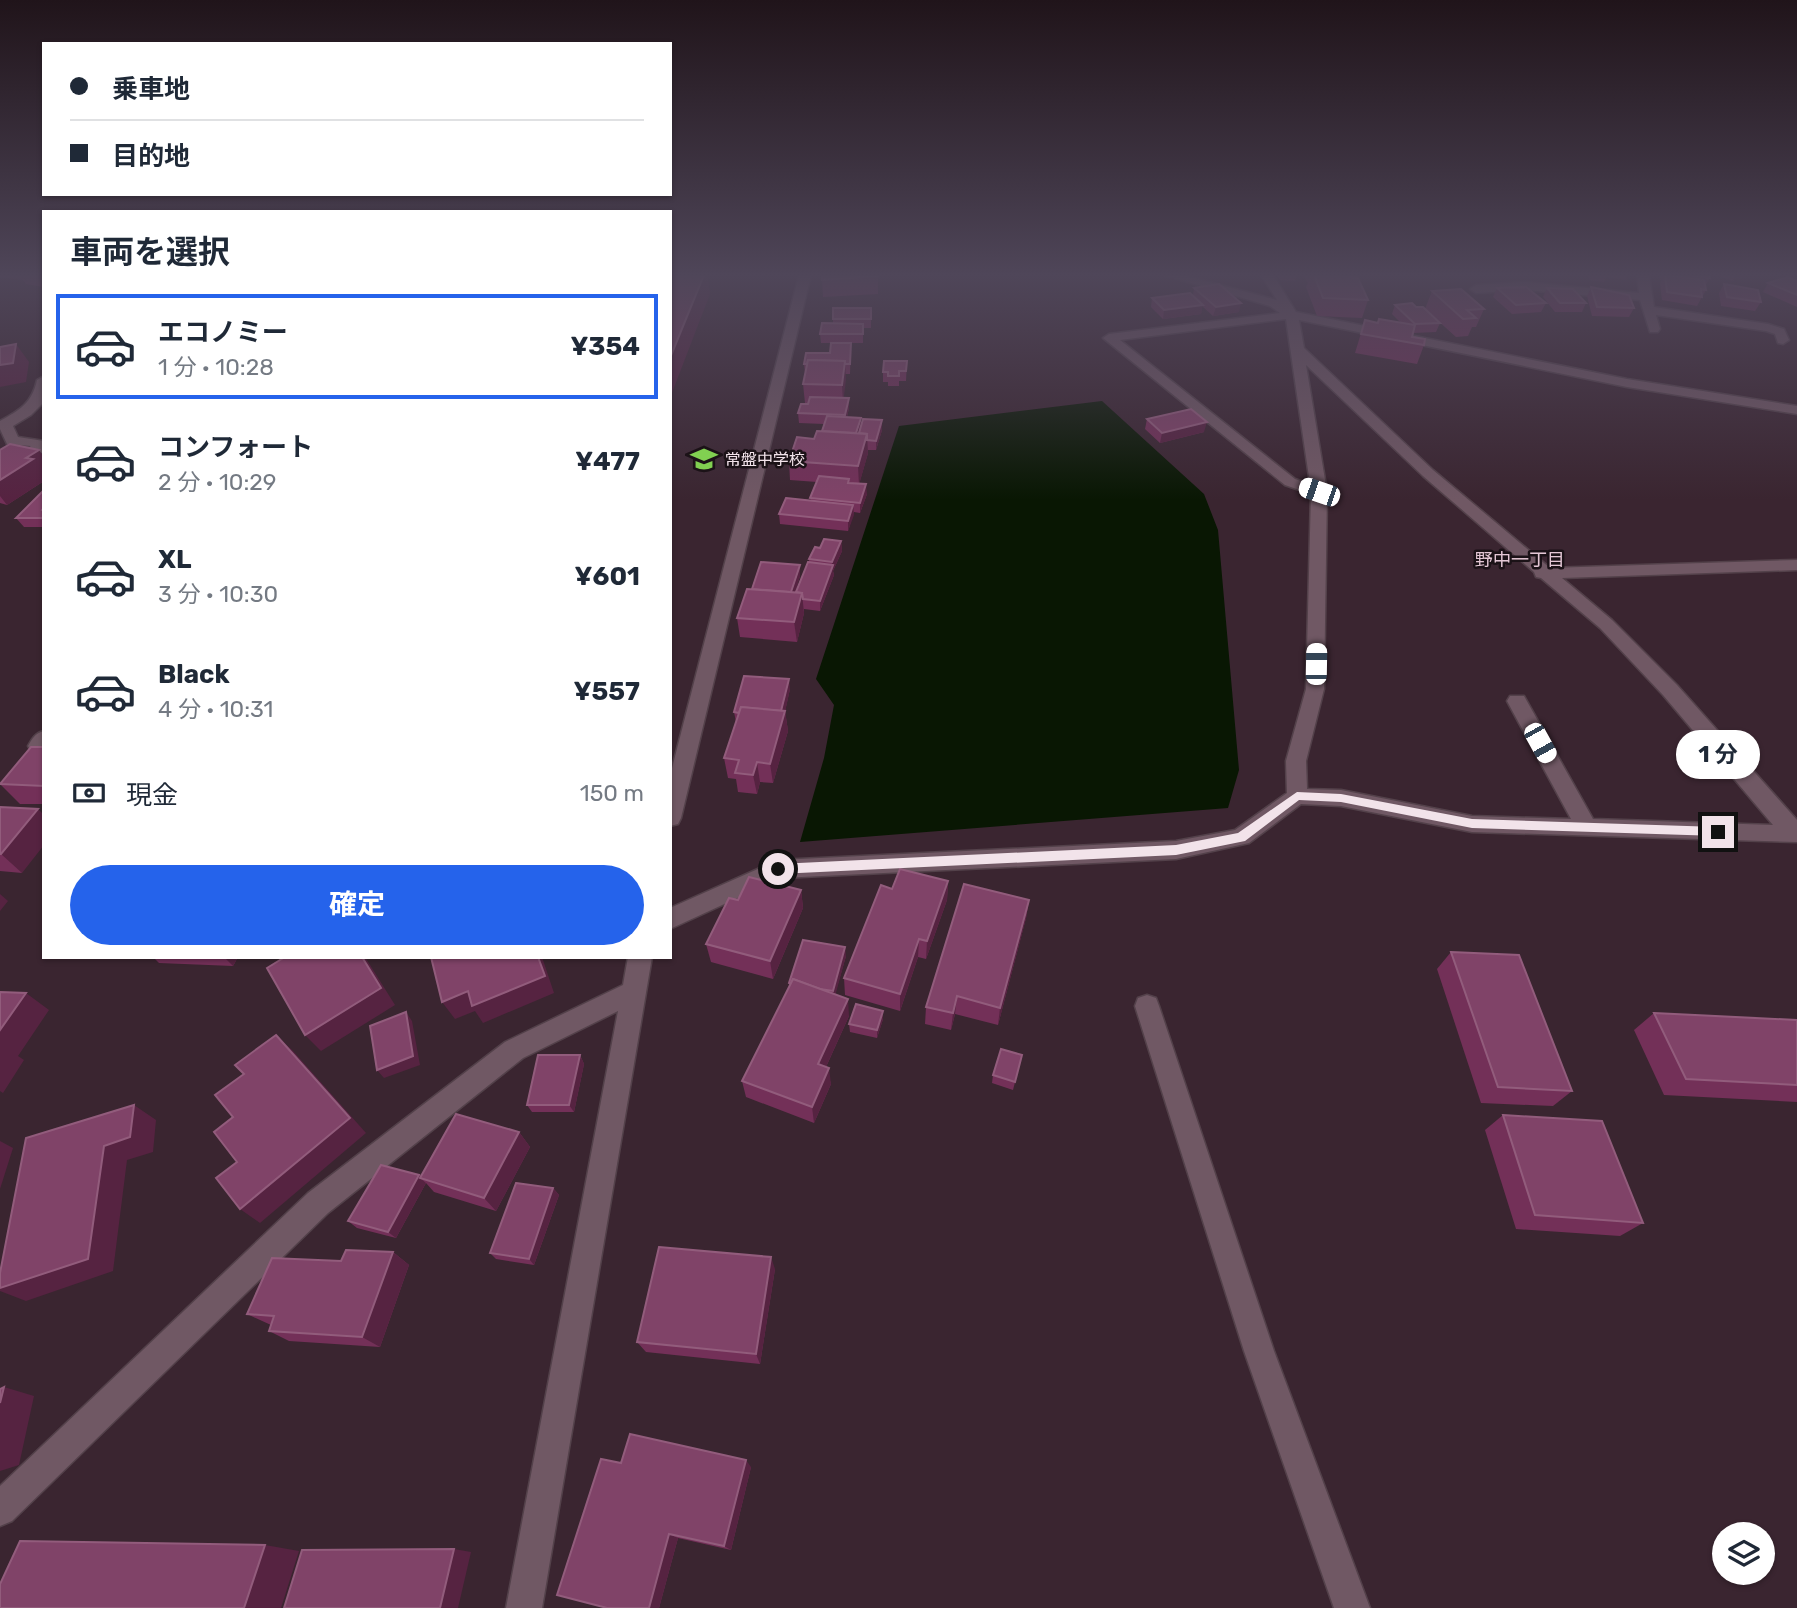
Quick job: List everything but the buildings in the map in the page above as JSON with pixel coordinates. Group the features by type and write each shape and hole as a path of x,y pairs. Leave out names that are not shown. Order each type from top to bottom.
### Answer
{"street":[{"path":"672,810 786,350"},
{"path":"1124,350 1290,482 1319,492"},
{"path":"1297,796 1296,761 1315,689 1319,492 1298,350"},
{"path":"1298,350 1429,473 1542,573 1606,624 1670,690 1793,826"},
{"path":"1464,350 1616,381 1797,410"},
{"path":"42,396 36,405 4,425 9,430 12,441 29,441 42,446"},
{"path":"0,471 28,457 42,446"},
{"path":"1542,573 1797,565"},
{"path":"1517,701 1586,827"},
{"path":"672,918 778,869 1176,850 1241,837 1297,796 1341,798 1472,824 1586,827 1793,826"},
{"path":"524,1608 640,959"},
{"path":"0,1509 318,1203 514,1050 633,992"},
{"path":"1147,1006 1259,1351 1352,1608"}],"shaded area":[{"path":"1102,401 1204,494 1218,530 1239,770 1228,808 800,842 824,758 834,705 816,679 899,426"}],"place":[{"name":"常盤中学校","path":"704,459"}],"district":[{"name":"野中一丁目","path":"1520,560"}],"route":[{"path":"778,869 1176,850 1241,837 1297,796 1341,798 1472,824 1718,832"}]}
